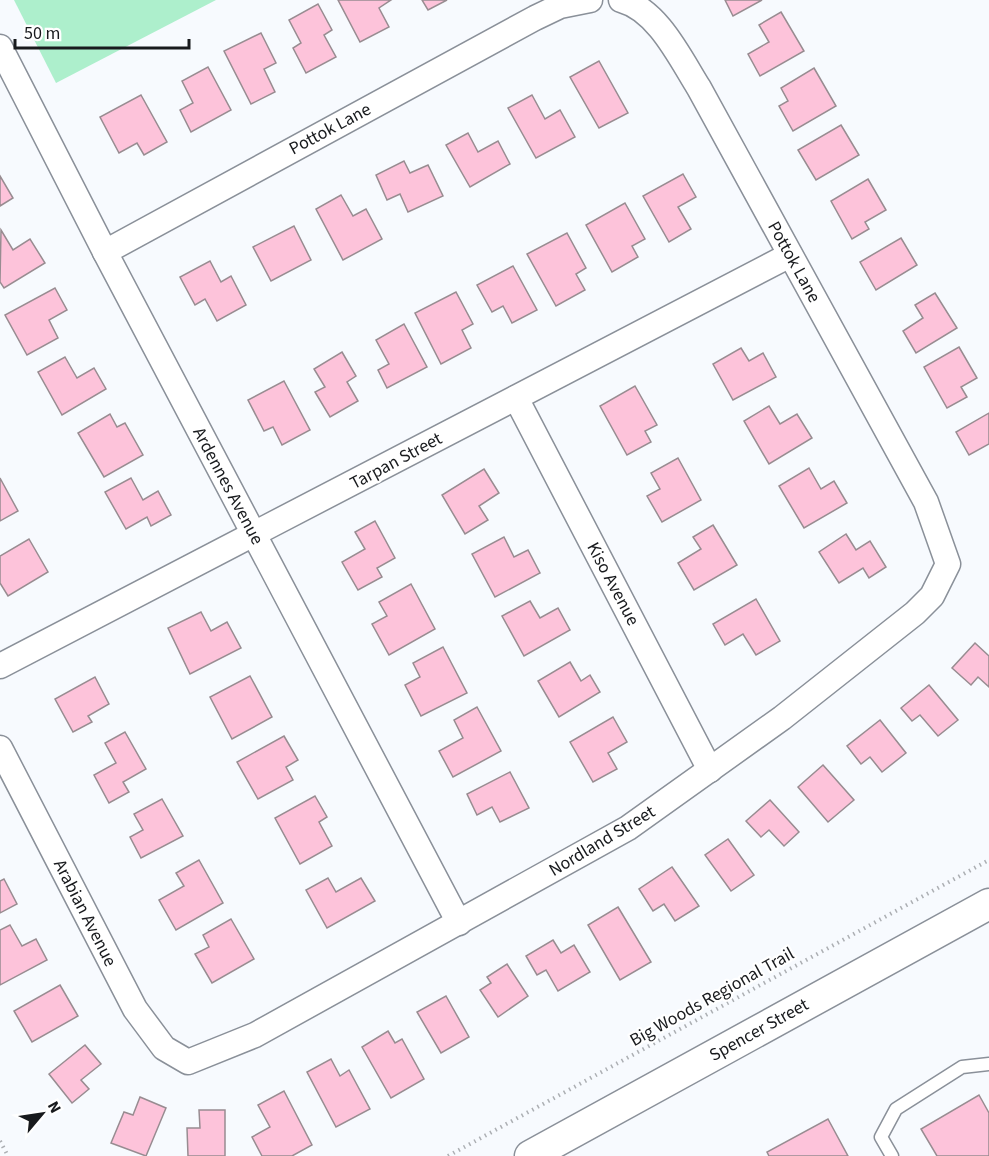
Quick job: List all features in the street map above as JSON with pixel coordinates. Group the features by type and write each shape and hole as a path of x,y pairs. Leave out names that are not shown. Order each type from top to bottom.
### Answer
{"street":[{"name":"Pottok Lane","path":"105,252 535,18 560,6 590,0"},
{"name":"Pottok Lane","path":"621,0 648,16 665,35 699,88 926,502 940,544"},
{"name":"Ardennes Avenue","path":"0,47 105,252 459,923"},
{"name":"Tarpan Street","path":"0,666 790,255"},
{"name":"Kiso Avenue","path":"516,398 710,770"},
{"name":"Nordland Street","path":"188,1062 255,1035 628,828 710,770 915,613 932,596 948,564 940,544"},
{"name":"Arabian Avenue","path":"0,748 135,1009 164,1048 188,1062"},
{"name":"Spencer Street","path":"530,1156 989,904"}],"lane":[{"path":"892,1156 881,1137 896,1109 962,1067 989,1064"}],"path":[{"name":"Big Woods Regional Trail","path":"448,1156 989,860"},
{"path":"0,1141 8,1156"}],"green space":[{"path":"14,0 216,0 56,83"}],"building":[{"path":"338,0 391,0 379,8 389,27 360,42"},
{"path":"422,0 447,0 428,10"},
{"path":"725,0 762,0 733,16"},
{"path":"318,4 332,30 324,35 336,57 306,73 293,48 301,43 289,20"},
{"path":"781,12 804,51 760,76 748,54 769,42 759,25"},
{"path":"261,33 276,63 264,69 275,92 251,104 224,51"},
{"path":"599,61 628,113 599,128 570,77"},
{"path":"208,67 231,110 191,132 180,110 193,103 182,81"},
{"path":"814,68 836,106 793,131 779,106 788,101 781,88"},
{"path":"141,95 167,142 144,155 137,143 119,153 100,117"},
{"path":"532,95 545,119 560,110 575,137 536,158 508,108"},
{"path":"841,125 859,155 816,180 798,150"},
{"path":"468,133 478,152 498,141 510,164 470,187 446,145"},
{"path":"404,161 410,173 428,165 443,196 408,212 400,194 387,200 376,175"},
{"path":"683,174 696,197 678,207 691,229 669,242 643,196"},
{"path":"0,176 13,198 0,206"},
{"path":"868,179 886,210 865,222 869,229 852,239 831,201"},
{"path":"341,195 353,216 366,209 382,239 343,260 316,209"},
{"path":"625,203 645,239 632,246 638,257 612,272 586,225"},
{"path":"294,226 311,260 271,281 253,247"},
{"path":"1,230 13,250 30,239 45,263 4,288 0,282"},
{"path":"567,233 586,268 576,274 585,290 556,306 527,254"},
{"path":"901,238 917,265 876,290 860,262"},
{"path":"210,261 221,282 231,276 246,305 217,321 205,299 195,305 180,277"},
{"path":"513,266 537,310 512,323 503,306 492,312 477,285"},
{"path":"55,288 67,310 49,320 58,338 27,355 5,315"},
{"path":"456,292 473,324 462,330 471,348 441,364 415,313"},
{"path":"935,293 957,328 916,353 903,331 923,318 915,305"},
{"path":"404,324 427,367 387,388 378,370 389,364 376,340"},
{"path":"959,347 977,378 961,387 967,397 947,408 924,367"},
{"path":"741,348 749,361 763,353 776,377 733,400 713,364"},
{"path":"342,352 356,376 347,382 358,401 330,417 315,392 325,387 314,369"},
{"path":"65,357 77,378 94,368 106,389 62,415 38,372"},
{"path":"284,381 310,430 282,445 273,427 264,431 248,400"},
{"path":"635,386 657,425 645,431 651,442 627,455 600,406"},
{"path":"769,406 780,424 797,414 812,438 769,464 744,421"},
{"path":"989,413 989,444 969,455 956,432"},
{"path":"110,414 117,427 125,423 143,455 104,477 78,433"},
{"path":"678,458 701,500 662,522 647,496 660,489 651,473"},
{"path":"809,468 821,489 834,481 847,503 804,528 779,486"},
{"path":"484,469 499,493 479,506 488,520 465,534 442,495"},
{"path":"0,478 18,511 0,521"},
{"path":"131,478 143,500 158,491 171,515 151,526 147,517 126,529 105,492"},
{"path":"375,521 395,558 377,568 382,577 358,590 342,562 365,549 355,532"},
{"path":"713,525 737,565 694,590 678,563 701,549 693,537"},
{"path":"846,534 856,550 870,541 886,567 869,578 863,568 839,583 819,552"},
{"path":"504,537 514,557 528,550 540,573 495,597 472,554"},
{"path":"29,539 48,572 8,596 0,583 0,556"},
{"path":"411,584 435,629 389,655 372,624 387,616 379,602"},
{"path":"756,599 780,641 756,655 743,634 725,645 713,624"},
{"path":"530,601 540,618 558,608 570,630 524,656 502,616"},
{"path":"201,612 211,631 227,622 241,648 190,674 168,628"},
{"path":"975,643 989,656 989,687 978,677 971,685 952,668"},
{"path":"443,647 467,693 421,716 405,685 420,677 413,663"},
{"path":"570,662 581,681 590,675 600,692 559,717 538,681"},
{"path":"250,676 272,717 232,739 210,697"},
{"path":"95,677 109,704 88,716 92,722 73,732 55,699"},
{"path":"929,685 958,720 938,736 920,715 912,721 901,708"},
{"path":"477,707 501,751 453,777 439,751 463,738 454,720"},
{"path":"613,717 627,742 608,753 617,769 593,782 570,742"},
{"path":"880,720 906,753 882,772 870,757 861,764 847,746"},
{"path":"125,732 146,769 123,782 129,792 109,803 94,775 116,763 105,743"},
{"path":"284,736 298,760 286,767 293,780 258,799 237,762"},
{"path":"823,765 854,800 828,822 798,787"},
{"path":"510,772 529,808 500,822 492,807 477,815 467,794"},
{"path":"315,796 327,817 319,822 332,846 300,864 275,818"},
{"path":"162,799 183,836 141,858 130,837 143,830 134,814"},
{"path":"770,800 799,832 784,846 769,830 761,837 746,821"},
{"path":"728,839 754,875 731,891 705,855"},
{"path":"199,860 223,903 176,930 159,900 184,886 176,873"},
{"path":"672,867 699,906 675,921 664,904 653,911 639,889"},
{"path":"328,878 336,892 361,878 375,901 327,928 306,890"},
{"path":"4,879 17,904 0,913 0,881"},
{"path":"618,907 651,962 620,980 588,925"},
{"path":"231,919 254,959 212,983 195,954 209,947 203,935"},
{"path":"10,925 22,946 36,939 47,960 0,985 0,930"},
{"path":"553,940 561,953 574,945 590,972 558,991 546,970 537,975 526,956"},
{"path":"507,964 528,996 498,1017 480,990 491,983 487,977"},
{"path":"60,985 78,1016 32,1042 14,1011"},
{"path":"446,996 469,1037 441,1053 417,1012"},
{"path":"388,1031 395,1043 402,1039 424,1079 391,1098 362,1047"},
{"path":"85,1045 101,1064 81,1080 89,1089 72,1103 49,1074"},
{"path":"331,1059 340,1076 349,1070 370,1109 336,1127 307,1072"},
{"path":"284,1091 312,1145 292,1156 262,1156 252,1137 270,1127 258,1105"},
{"path":"979,1095 989,1113 989,1156 937,1156 921,1129"},
{"path":"140,1097 166,1108 146,1156 111,1143 124,1112 133,1115"},
{"path":"199,1110 225,1110 225,1156 188,1156 187,1128 200,1128"},
{"path":"828,1119 848,1156 769,1156 767,1152"}]}
